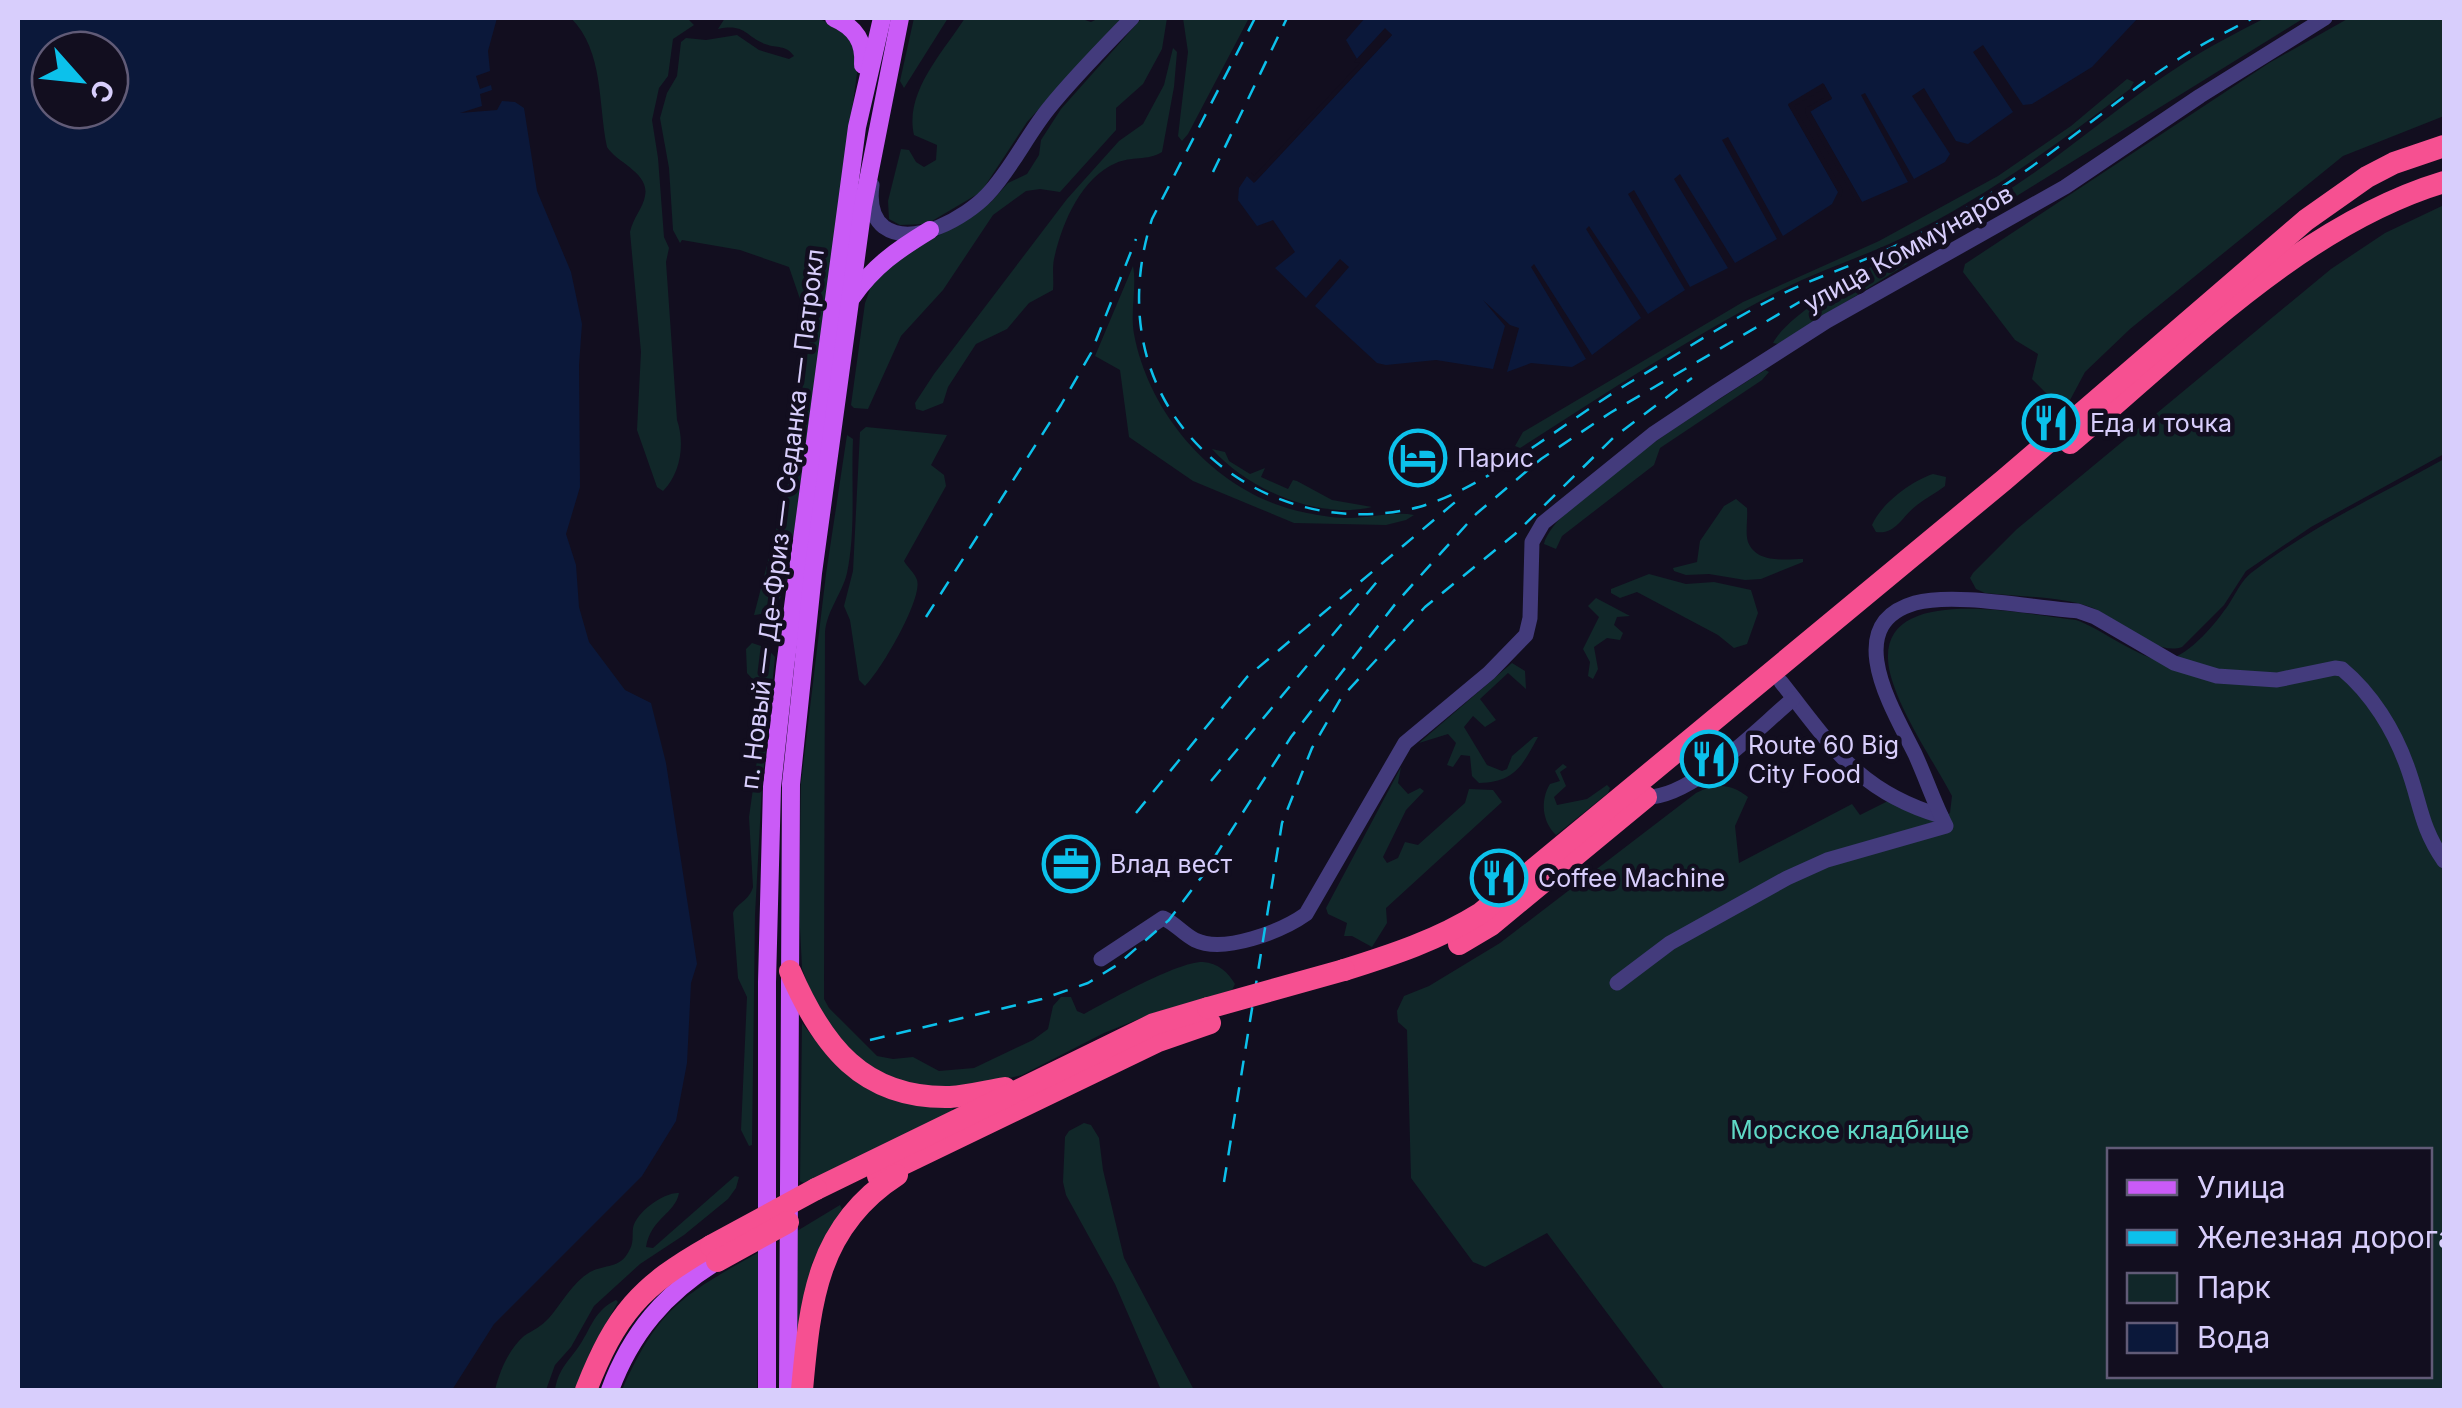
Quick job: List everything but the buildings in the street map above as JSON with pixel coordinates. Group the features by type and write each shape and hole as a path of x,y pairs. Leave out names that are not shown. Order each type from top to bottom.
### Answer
{"highway":[{"path":"1344,978 1451,931 1481,913 2004,480 2291,232 2368,177 2394,163 2444,146"},
{"path":"586,1390 618,1326 662,1274 714,1254 1028,1083 1154,1024 1209,1016 1428,957 1491,926 1646,797 1787,690 2275,272 2355,219 2404,195 2444,182"},
{"path":"790,971 807,1010 837,1053 880,1083 901,1092 954,1097 1028,1083"},
{"path":"818,1196 946,1144 1209,1016"},
{"path":"802,1390 811,1308 832,1243 865,1200 946,1144"}],"main road":[{"path":"834,18 850,27 862,42 871,108"},
{"name":"п. Новый — Де-Фриз — Седанка — Патрокл","path":"788,1390 791,784 812,574 882,18"},
{"name":"п. Новый — Де-Фриз — Седанка — Патрокл","path":"767,1390 766,982 772,786 784,667 871,108 900,18"},
{"path":"849,302 868,273 887,256 930,230"},
{"path":"610,1390 654,1310 714,1254"}],"street":[{"path":"871,108 882,124 870,197 873,212 879,222 896,233 930,230 985,198 1052,104 1132,18"},
{"name":"улица Коммунаров","path":"1102,958 1163,918 1198,941 1218,945 1262,936 1306,914 1405,743 1526,635 1532,542 1543,522 1653,434 1826,321 2065,187 2325,18"},
{"path":"1617,984 1670,943 1787,878 1827,860 1946,826 1889,700 1875,657 1881,628 1902,609 1926,602 1969,599 2094,616 2174,663 2217,676 2277,680 2342,669 2375,704 2402,752 2422,822 2444,861"},
{"path":"1787,690 1856,773 1896,799 1941,816"}],"green space":[{"path":"571,18 687,18 694,25 673,39 668,76 659,88 652,120 664,237 669,248 666,262 681,438 677,467 663,491 657,487 637,430 641,352 630,232 645,188 638,175 607,147 595,62 582,31"},
{"path":"725,18 817,18 847,31 859,59 788,576 774,607 754,615 788,484 811,331 789,267 740,250 682,240 680,243 673,230 669,168 660,118 677,76 681,42 686,38 706,40 737,35 759,50 789,59 794,56 739,29 718,29"},
{"path":"914,18 948,18 904,88 900,81"},
{"path":"965,18 1079,18 1091,22 1122,18 1027,122 981,192 927,224 900,225 889,219 888,201 901,149 909,150 924,167 936,160 937,145 914,135 915,103 928,73"},
{"path":"1142,18 1167,18 1162,49 1143,84 1116,108 1116,130 1060,192 1026,191 993,215 943,290 901,336 868,409 854,408 851,405 865,303 874,278 893,261 968,219 1008,183 1027,174 1039,155 1041,140 1061,109"},
{"path":"1183,18 1249,18 1182,141 1178,136 1188,52"},
{"path":"2265,18 2304,18 1778,344 1773,343 1787,325 1841,285 1997,197 2160,79"},
{"path":"2349,18 2444,18 2444,116 2343,156 2130,329 2085,372 2069,402 2056,403 2032,379 2038,354 2015,340 1963,272 1965,264 2269,63"},
{"path":"1173,48 1177,52 1174,87 1162,152 1116,163 1093,179 1075,203 1062,231 1054,259 1053,290 1029,303 1007,329 976,344 948,387 943,403 923,411 916,409 915,403 934,374 1067,199 1119,141 1143,124 1164,85"},
{"path":"2127,79 2134,82 2130,89 1961,206 1900,239 1747,308 1520,448 1515,446 1523,432 1743,302 1879,241 1998,176 2071,126"},
{"path":"2444,205 2444,454 2311,527 2246,571 2224,605 2182,647 2172,649 2150,643 2087,606 1976,589 1970,578 1973,573 2017,529 2331,269 2385,233"},
{"path":"1133,266 1133,326 1142,365 1173,424 1219,472 1276,504 1307,513 1345,518 1414,515 1386,525 1294,523 1193,481 1129,437 1120,370 1095,356"},
{"path":"1765,370 1769,372 1762,380 1660,448 1654,465 1562,536 1556,549 1544,544 1554,526 1606,478"},
{"path":"866,427 947,435 931,465 944,475 946,486 904,561 917,580 914,603 890,651 865,686 859,680 850,620 844,606 853,571 860,432"},
{"path":"847,435 853,439 850,557 825,632 824,999 829,1008 877,1056 913,1057 939,1071 974,1068 1033,1040 1048,1029 1053,1006 1061,997 1071,997 1077,1011 1084,1014 1161,975 1203,962 1226,972 1235,984 1232,990 1151,1014 1104,1033 1022,1075 953,1091 904,1084 857,1059 816,1009 802,968 801,783"},
{"path":"1212,449 1225,452 1229,461 1250,474 1265,468 1261,477 1288,489 1293,480 1332,500 1372,507 1329,509 1285,498 1245,477"},
{"name":"Морское кладбище","path":"2444,459 2444,1390 1665,1390 1547,1233 1485,1267 1473,1262 1411,1178 1407,1030 1398,1022 1397,1011 1404,996 1429,986 1500,943 1696,793 1710,787 1729,787 1748,797 1735,826 1739,863 1852,804 1860,815 1888,801 1935,822 1950,813 1952,796 1909,720 1890,673 1890,643 1903,624 1927,613 1957,609 2076,620 2135,651 2167,660 2202,637 2251,573 2321,526"},
{"path":"1933,474 1946,477 1945,486 1917,505 1894,528 1876,532 1872,525 1889,501"},
{"path":"1736,499 1747,508 1747,538 1752,549 1765,557 1803,562 1761,579 1674,571 1673,568 1697,562 1700,541 1724,506"},
{"path":"1649,574 1686,584 1714,582 1751,590 1758,613 1747,644 1734,648 1718,635 1637,592 1620,598 1611,593 1611,589"},
{"path":"1596,598 1630,616 1617,617 1614,625 1623,633 1620,640 1607,638 1594,647 1598,669 1593,679 1588,676 1590,662 1583,649 1599,617 1588,606"},
{"path":"752,643 767,648 775,657 755,915 749,1146 741,1130 747,997 738,978 733,913 753,887 749,817 759,746 755,722 757,684 747,673 746,649"},
{"path":"1512,663 1525,671 1526,689 1508,673 1480,699 1496,720 1485,727 1473,716 1464,727 1487,765 1502,771 1507,769 1512,756 1538,737 1509,776 1479,783 1472,776 1470,756 1461,755 1453,767 1447,765 1456,743 1448,734 1419,743"},
{"path":"1563,764 1567,767 1560,772 1566,786 1554,797 1557,805 1587,799 1607,785 1610,788 1556,835 1545,817 1544,804 1550,784 1560,781 1555,771"},
{"path":"1401,767 1398,783 1408,794 1420,788 1424,791 1406,810 1383,857 1387,863 1398,858 1405,842 1418,845 1465,803 1469,789 1493,790 1502,802 1386,908 1387,923 1372,947 1344,936 1347,923 1328,914 1326,908"},
{"path":"802,1023 830,1059 953,1108 952,1111 804,1183 800,1181"},
{"path":"1084,1123 1091,1125 1099,1138 1124,1258 1194,1390 1161,1390 1115,1284 1066,1195 1065,1137"},
{"path":"735,1176 739,1177 736,1188 728,1199 640,1264 594,1306 571,1347 555,1365 546,1390 495,1390 505,1361 518,1342 546,1321 584,1277 625,1257 632,1245 635,1222 645,1210 666,1196 679,1193 649,1237 646,1247 653,1248"},
{"path":"840,1205 842,1209 812,1263 796,1338 797,1231"},
{"path":"759,1252 757,1390 622,1390 661,1321 710,1280"},
{"path":"616,1300 575,1390 555,1390 560,1373 597,1315"}],"water":[{"path":"18,18 497,18 488,51 490,71 476,76 480,89 491,85 492,90 480,94 482,106 460,113 497,110 502,101 524,108 537,191 571,272 582,324 580,487 566,534 576,565 579,607 589,642 625,690 651,703 666,763 697,964 691,983 687,1063 676,1121 642,1176 494,1324 452,1390 18,1390"},
{"path":"1365,18 2138,18 2092,67 2032,104 2023,105 1983,45 1973,52 2013,112 1968,144 1956,141 1924,88 1912,96 1950,154 1945,162 1914,179 1865,93 1861,95 1908,182 1862,202 1810,111 1832,99 1824,84 1788,105 1838,192 1832,204 1783,236 1728,137 1722,140 1777,239 1735,263 1680,174 1674,179 1728,268 1690,287 1634,190 1628,194 1685,290 1648,314 1589,226 1586,229 1641,318 1592,355 1534,264 1531,267 1586,359 1572,367 1531,363 1507,372 1519,328 1510,325 1483,300 1505,326 1493,369 1436,360 1377,363 1315,306 1349,267 1340,259 1306,298 1275,268 1295,252 1273,220 1257,226 1238,200 1239,188 1247,176 1255,182 1392,35 1385,29 1357,59 1346,40"}],"pier":[{"path":"1385,28 1392,35 1254,183 1247,176 1251,172 1254,176 1360,63 1354,62"},
{"path":"1823,83 1832,98 1810,112 1862,202 1858,204 1805,113 1806,108 1825,97 1822,90 1794,106 1843,190 1841,197 1788,104"}],"railway":[{"path":"1255,18 1152,219 1140,275 1141,331 1147,358 1170,409 1210,456 1262,492 1323,511 1354,514 1419,507 1472,484 1746,313 1889,249 1984,198 2156,74 2253,18"},
{"path":"1213,172 1287,18"},
{"path":"926,617 1091,353 1136,239"},
{"path":"870,1040 1042,999 1088,983 1117,965 1169,920 1203,875 1291,737 1396,603 1476,514 1541,459 1610,413 1820,290"},
{"path":"1224,1182 1282,823 1312,748 1341,698 1425,607 1515,534 1613,438 1692,378"},
{"path":"1136,813 1247,677 1460,498"},
{"path":"1211,781 1380,578"}],"place":[{"name":"Еда и точка","path":"2051,423"},
{"name":"Парис","path":"1418,458"},
{"name":"Route 60 Big City Food","path":"1709,759"},
{"name":"Влад вест","path":"1071,864"},
{"name":"Coffee Machine","path":"1499,878"}]}
